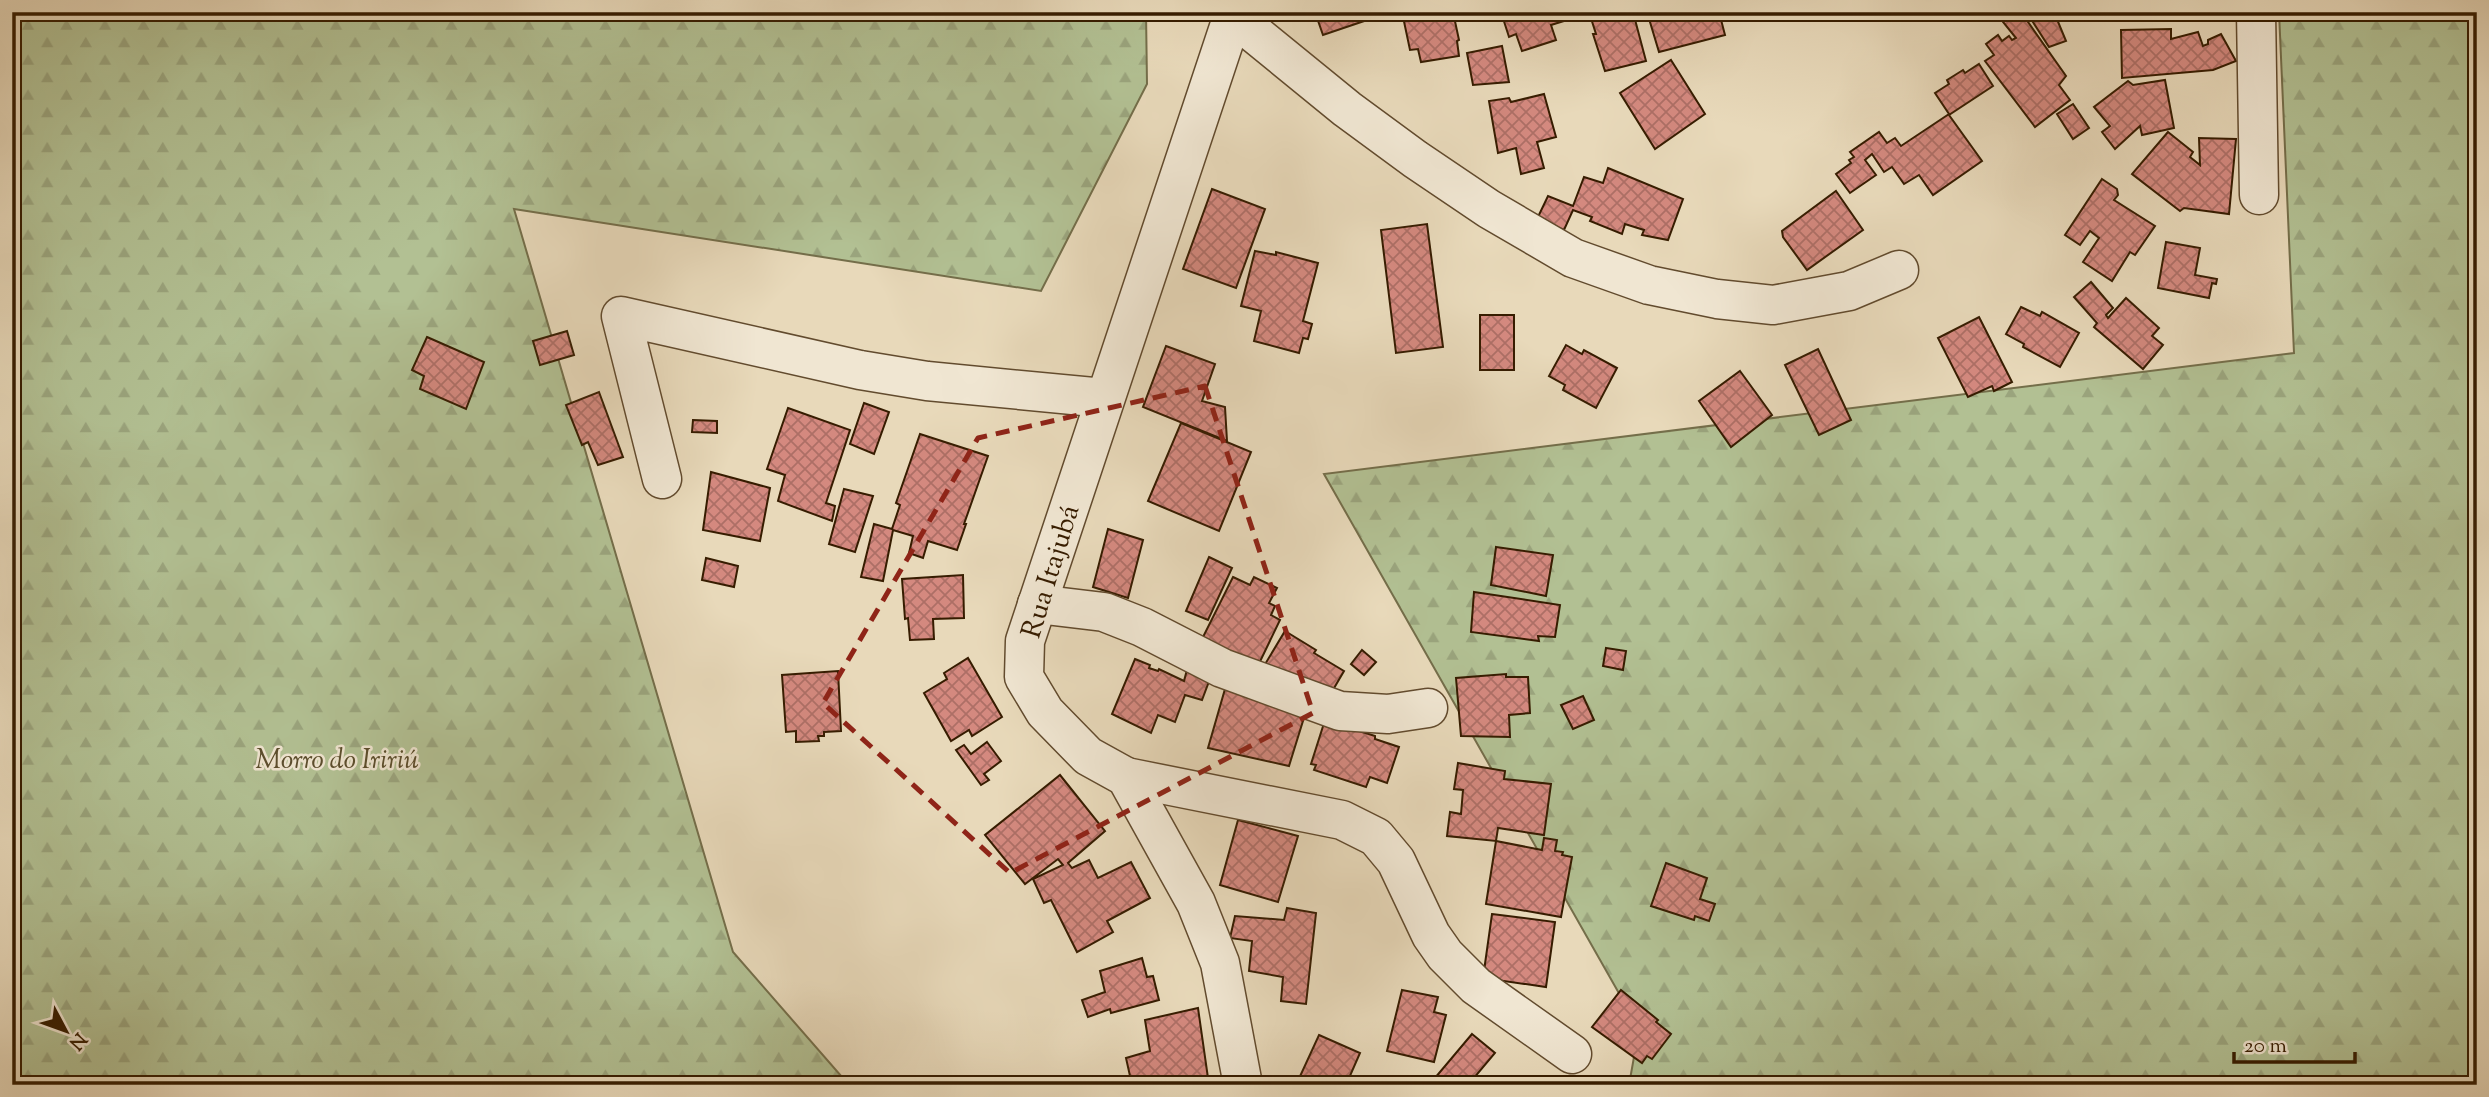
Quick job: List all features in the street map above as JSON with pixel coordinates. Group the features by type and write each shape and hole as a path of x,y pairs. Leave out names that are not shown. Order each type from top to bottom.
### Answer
{"street":[{"path":"2256,12 2259,194"},
{"path":"1234,14 1347,109 1415,159 1489,209 1573,258 1649,285 1717,299 1773,305 1849,291 1899,270"},
{"name":"Rua Itajubá","path":"1234,14 1025,641 1024,677 1045,712 1088,756 1126,776 1342,820 1376,837 1396,861 1431,934 1445,955 1476,986 1572,1054"},
{"path":"662,479 621,316 873,373 926,381 1104,398"},
{"path":"1037,604 1104,612 1142,626 1222,668 1340,711 1388,714 1428,708"},
{"path":"1126,776 1196,903 1220,963 1243,1085"}],"highlighted area":[{"path":"1205,386 1313,713 1010,873 823,703 978,438"}],"green space":[{"name":"Morro do Iririú","path":"12,12 1146,12 1147,84 1041,291 514,209 733,952 849,1085 12,1085"},
{"path":"2279,12 2477,12 2477,1085 1629,1085 1639,1029 1324,474 2294,353"}],"building":[{"path":"1315,12 1368,12 1370,19 1323,35"},
{"path":"1402,12 1453,12 1459,40 1459,56 1421,62 1418,49 1410,50"},
{"path":"1501,12 1564,12 1567,20 1551,25 1556,40 1522,51 1516,34 1509,37"},
{"path":"1589,12 1633,12 1646,61 1605,71"},
{"path":"1647,12 1719,12 1725,35 1659,52"},
{"path":"2016,12 2021,12 2066,76 2059,85 2070,100 2035,127 1985,61 1994,55 1986,44 1998,35 2002,41 2009,36 2012,40 2016,38 2003,22"},
{"path":"2040,12 2054,12 2066,41 2049,47 2029,16"},
{"path":"2171,29 2171,39 2198,32 2203,46 2208,44 2208,40 2221,34 2236,61 2213,70 2122,78 2121,30"},
{"path":"1502,46 1509,82 1473,85 1467,53"},
{"path":"1671,60 1705,114 1655,149 1620,93"},
{"path":"1979,64 1993,86 1949,115 1982,161 1933,195 1919,175 1904,184 1892,167 1884,172 1872,154 1865,160 1876,175 1850,193 1836,174 1851,163 1849,160 1854,157 1850,152 1879,132 1887,143 1895,138 1901,146 1949,114 1935,93 1949,84 1947,80"},
{"path":"2165,80 2174,128 2142,135 2140,126 2115,149 2102,132 2110,126 2094,107 2128,81 2133,85"},
{"path":"1544,94 1556,137 1537,142 1544,168 1521,174 1516,148 1498,153 1489,101 1509,98 1511,102"},
{"path":"2073,104 2089,128 2073,139 2057,114"},
{"path":"2168,132 2193,152 2190,157 2200,165 2199,138 2236,139 2229,214 2184,208 2180,211 2132,174"},
{"path":"1608,168 1683,199 1668,240 1642,235 1644,230 1625,224 1622,234 1590,221 1592,217 1573,210 1564,230 1537,219 1548,196 1573,206 1584,177 1603,183"},
{"path":"2102,179 2117,189 2118,195 2114,200 2155,226 2135,255 2130,252 2112,281 2083,262 2099,238 2090,231 2080,245 2065,235"},
{"path":"1212,189 1265,209 1236,288 1183,269"},
{"path":"1836,191 1863,230 1807,270 1783,237 1782,231"},
{"path":"1427,224 1443,347 1396,353 1381,230"},
{"path":"2166,242 2200,248 2195,275 2217,279 2216,284 2212,283 2209,298 2158,288"},
{"path":"1255,251 1276,255 1276,252 1318,263 1303,321 1312,324 1308,339 1303,338 1299,353 1254,341 1261,311 1241,306"},
{"path":"2091,282 2113,308 2106,315 2108,318 2126,298 2159,328 2152,336 2163,345 2143,369 2094,327 2097,323 2074,297"},
{"path":"2021,307 2040,316 2042,312 2079,333 2060,367 2023,347 2024,344 2006,334"},
{"path":"1480,315 1514,315 1514,370 1480,370"},
{"path":"1979,317 2012,382 1994,391 1992,386 1968,397 1938,338"},
{"path":"567,331 574,355 540,365 533,341"},
{"path":"427,337 484,362 466,409 420,389 424,376 412,370"},
{"path":"1566,345 1582,354 1584,350 1617,368 1596,408 1563,390 1565,385 1549,376"},
{"path":"1166,346 1215,364 1202,401 1225,407 1227,441 1143,407"},
{"path":"1818,349 1851,420 1819,435 1785,365"},
{"path":"1740,371 1772,415 1731,447 1699,401"},
{"path":"599,392 623,457 598,465 588,442 582,445 566,405"},
{"path":"864,403 889,412 874,454 850,444"},
{"path":"788,408 850,430 826,503 835,506 832,521 778,501 785,475 767,469"},
{"path":"693,420 717,421 717,433 692,432"},
{"path":"1181,423 1251,452 1219,531 1148,501"},
{"path":"920,434 988,456 957,550 928,541 923,558 909,553 913,536 893,530 883,581 861,577 874,524 892,529 900,505 896,503"},
{"path":"711,472 770,488 760,541 703,530"},
{"path":"844,489 873,496 855,552 829,544"},
{"path":"1108,529 1143,540 1128,598 1093,587"},
{"path":"1496,547 1553,555 1546,596 1491,585"},
{"path":"1209,557 1232,568 1208,620 1186,611"},
{"path":"706,558 738,566 734,587 702,580"},
{"path":"963,575 964,618 933,619 934,639 910,640 908,618 905,619 902,579"},
{"path":"1233,577 1250,585 1254,577 1277,588 1269,603 1275,606 1271,615 1280,620 1255,672 1199,645"},
{"path":"1474,592 1560,605 1555,637 1538,636 1539,641 1471,632"},
{"path":"1285,631 1344,671 1330,695 1264,666"},
{"path":"1606,648 1626,651 1623,670 1603,666"},
{"path":"1362,650 1376,662 1364,675 1351,664"},
{"path":"968,658 1002,717 972,736 969,730 951,741 924,693 947,679 944,673"},
{"path":"1135,659 1150,665 1149,668 1159,669 1184,681 1188,666 1211,676 1202,700 1185,695 1175,722 1158,715 1151,733 1112,714"},
{"path":"838,671 841,731 824,732 824,736 818,736 819,741 796,742 796,731 786,732 782,675"},
{"path":"1506,674 1506,677 1528,677 1530,713 1509,715 1510,737 1461,736 1456,678"},
{"path":"1225,689 1307,708 1289,766 1208,748"},
{"path":"1583,696 1594,720 1573,729 1561,705"},
{"path":"1325,720 1375,736 1375,739 1399,747 1387,783 1370,777 1366,787 1314,770 1316,765 1311,764"},
{"path":"987,742 1001,761 984,774 989,780 981,785 956,750 964,745 971,754"},
{"path":"1458,763 1505,771 1504,779 1551,784 1544,835 1498,828 1496,841 1447,836 1450,812 1461,814 1463,790 1454,789"},
{"path":"1060,775 1105,831 1068,863 1072,868 1089,860 1098,878 1131,862 1150,898 1107,921 1113,932 1077,952 1051,900 1044,903 1033,879 1063,865 1058,859 1025,884 985,835"},
{"path":"1238,820 1298,836 1278,902 1220,885"},
{"path":"1544,838 1557,840 1555,851 1572,857 1561,917 1486,904 1496,841 1542,850"},
{"path":"1666,863 1707,878 1700,899 1715,904 1709,921 1695,916 1694,920 1651,906"},
{"path":"1287,908 1316,913 1306,1004 1281,1001 1283,977 1249,971 1252,941 1230,938 1235,916 1284,920"},
{"path":"1492,914 1555,922 1546,987 1483,978"},
{"path":"1142,958 1147,977 1153,976 1159,1000 1111,1013 1110,1009 1088,1017 1082,1000 1105,992 1100,971"},
{"path":"1402,990 1438,997 1434,1012 1446,1015 1434,1062 1387,1051"},
{"path":"1621,990 1671,1034 1652,1059 1647,1056 1642,1063 1592,1027"},
{"path":"1198,1008 1209,1085 1132,1085 1126,1058 1150,1051 1145,1020"},
{"path":"1472,1034 1495,1053 1468,1085 1429,1085"},
{"path":"1319,1035 1360,1053 1346,1085 1296,1085"}]}
